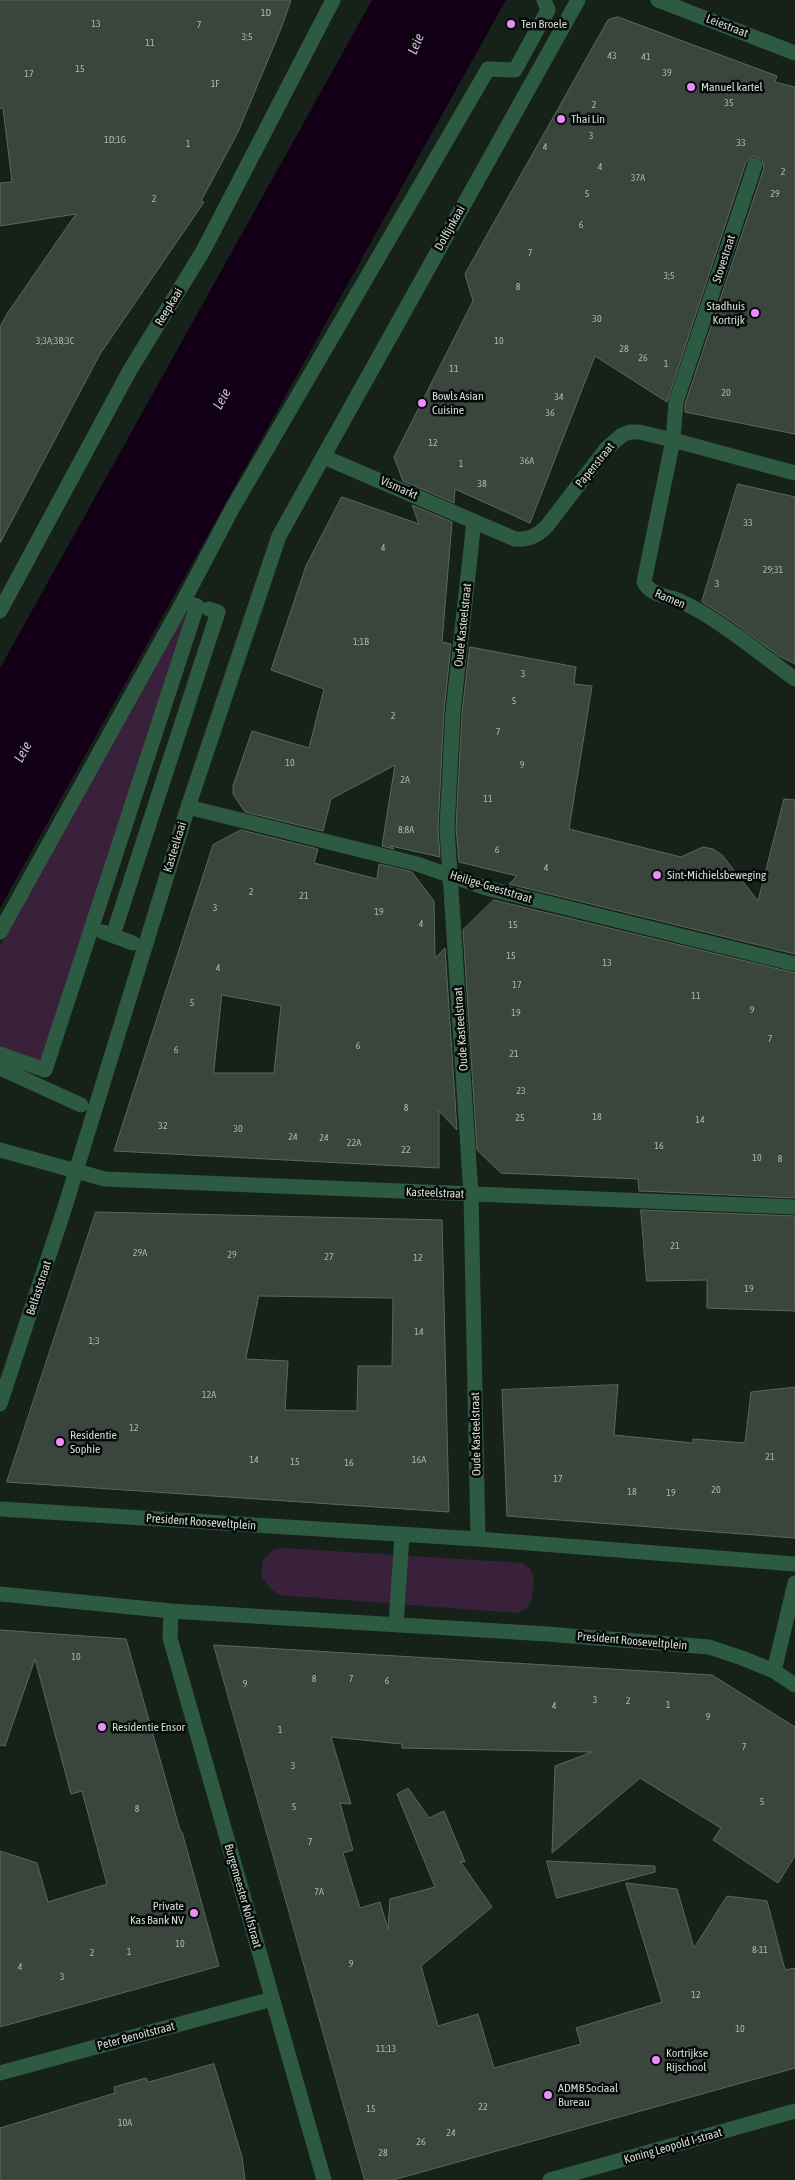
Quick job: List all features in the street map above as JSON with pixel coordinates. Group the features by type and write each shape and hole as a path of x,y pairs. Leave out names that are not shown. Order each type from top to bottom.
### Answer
{"street":[{"name":"Reepkaai","path":"0,611 82,463 130,370 203,252 333,0"},
{"path":"101,931 198,606 232,509 488,69 515,70 548,10 544,0"},
{"name":"Dolfijnkaai","path":"324,457 578,0"},
{"name":"Leiestraat","path":"658,0 795,53"},
{"name":"Stovestraat","path":"673,440 676,402 755,165"},
{"name":"Papenstraat","path":"474,521 515,539 524,540 532,538 547,526 606,449 622,435 639,432 795,472"},
{"name":"Ramen","path":"673,440 644,575 644,584 651,590 680,601 705,616 795,679"},
{"name":"Vismarkt","path":"324,457 474,521"},
{"name":"Kasteelkaai","path":"75,1172 188,807 279,536 324,457"},
{"name":"Oude Kasteelstraat","path":"474,521 453,712 446,828 451,875 471,1195 478,1539"},
{"path":"0,1054 46,1070 101,931 218,612 198,606"},
{"path":"0,932 198,606"},
{"name":"Heilige-Geeststraat","path":"188,807 416,864 486,888 795,964"},
{"path":"101,931 133,943"},
{"path":"0,1068 81,1105"},
{"path":"0,1150 75,1172"},
{"name":"Kasteelstraat","path":"75,1172 105,1180 795,1207"},
{"name":"Belfaststraat","path":"0,1404 75,1172"},
{"name":"President Rooseveltplein","path":"0,1509 478,1539 795,1564"},
{"path":"396,1625 402,1535"},
{"path":"774,1671 795,1583"},
{"name":"President Rooseveltplein","path":"0,1594 171,1611 547,1634 709,1647 774,1671 795,1685"},
{"name":"Burgemeester Nolfstraat","path":"171,1611 170,1638 324,2180"},
{"name":"Peter Benoitstraat","path":"0,2073 272,1999"},
{"name":"Koning Leopold I-straat","path":"550,2180 795,2111"}],"shaded area":[{"path":"186,609 193,611 45,1065 0,1050 0,946"},
{"path":"284,1548 522,1563 530,1569 534,1578 532,1599 527,1608 517,1613 280,1595 270,1588 261,1576 263,1560 274,1549"}],"water":[{"name":"Leie","path":"372,0 506,0 0,908 0,668"}],"building":[{"path":"0,0 291,0 238,132 201,201 204,202 100,354 0,543 0,327 76,214 0,226 0,183 12,182 3,108 0,108"},
{"path":"618,17 777,76 775,82 795,87 795,434 685,412 685,404 764,168 762,159 754,156 746,162 667,402 595,356 530,523 455,489 454,503 403,481 394,457 473,301 465,274 608,20"},
{"path":"738,484 795,497 795,664 779,656 729,619 702,602"},
{"path":"342,497 419,524 412,505 452,522 442,642 451,644 444,711 438,828 440,857 391,846 394,849 382,846 395,765 331,799 323,831 245,812 233,794 233,786 252,731 309,748 324,689 271,670 306,566"},
{"path":"470,647 576,667 574,684 592,686 569,829 681,857 703,847 713,849 722,855 758,901 784,799 795,800 795,954 509,884 517,876 459,862 456,828 462,713"},
{"path":"241,830 318,849 314,863 377,879 379,864 412,872 434,901 435,958 445,948 457,1130 439,1111 439,1168 114,1151 213,845","holes":["222,995 281,1006 274,1073 214,1073"]},
{"path":"494,900 795,973 795,1198 639,1191 638,1179 501,1173 477,1150 463,930"},
{"path":"641,1210 795,1216 795,1311 707,1308 707,1280 647,1281"},
{"path":"96,1212 442,1220 449,1512 7,1482","holes":["259,1296 393,1298 392,1366 358,1366 357,1411 285,1410 288,1361 246,1359"]},
{"path":"618,1385 614,1435 693,1443 693,1439 745,1443 751,1392 795,1387 795,1538 507,1516 502,1390"},
{"path":"0,1630 126,1639 219,1966 0,2027 0,1851 37,1863 48,1902 107,1884 82,1791 71,1794 35,1659 5,1746 0,1745"},
{"path":"214,1645 712,1675 795,1727 795,1856 778,1883 713,1840 721,1828 640,1778 552,1853 555,1766 592,1752 402,1748 402,1744 331,1737 351,1804 340,1803 353,1850 343,1853 360,1908 380,1902 388,1929 390,1899 435,1887 397,1794 408,1788 429,1818 444,1811 465,1862 460,1861 492,1907 421,1966 438,2026 478,2014 494,2068 581,2044 576,2028 662,2002 626,1883 677,1889 694,1948 727,1896 767,1901 785,1970 795,1968 795,2068 393,2180 365,2180"},
{"path":"547,1861 655,1866 655,1872 557,1898"},
{"path":"214,2064 242,2157 245,2180 0,2180 0,2128 115,2093 114,2087 146,2078 148,2082"}],"place":[{"name":"Ten Broele","path":"511,24"},
{"name":"Manuel kartel","path":"691,87"},
{"name":"Thai Lin","path":"561,119"},
{"name":"Stadhuis Kortrijk","path":"755,313"},
{"name":"Bowls Asian Cuisine","path":"422,403"},
{"name":"Sint-Michielsbeweging","path":"657,875"},
{"name":"Residentie Sophie","path":"60,1442"},
{"name":"Residentie Ensor","path":"102,1727"},
{"name":"Private Kas Bank NV","path":"194,1913"},
{"name":"Kortrijkse Rijschool","path":"656,2060"},
{"name":"ADMB Sociaal Bureau","path":"548,2095"}]}
